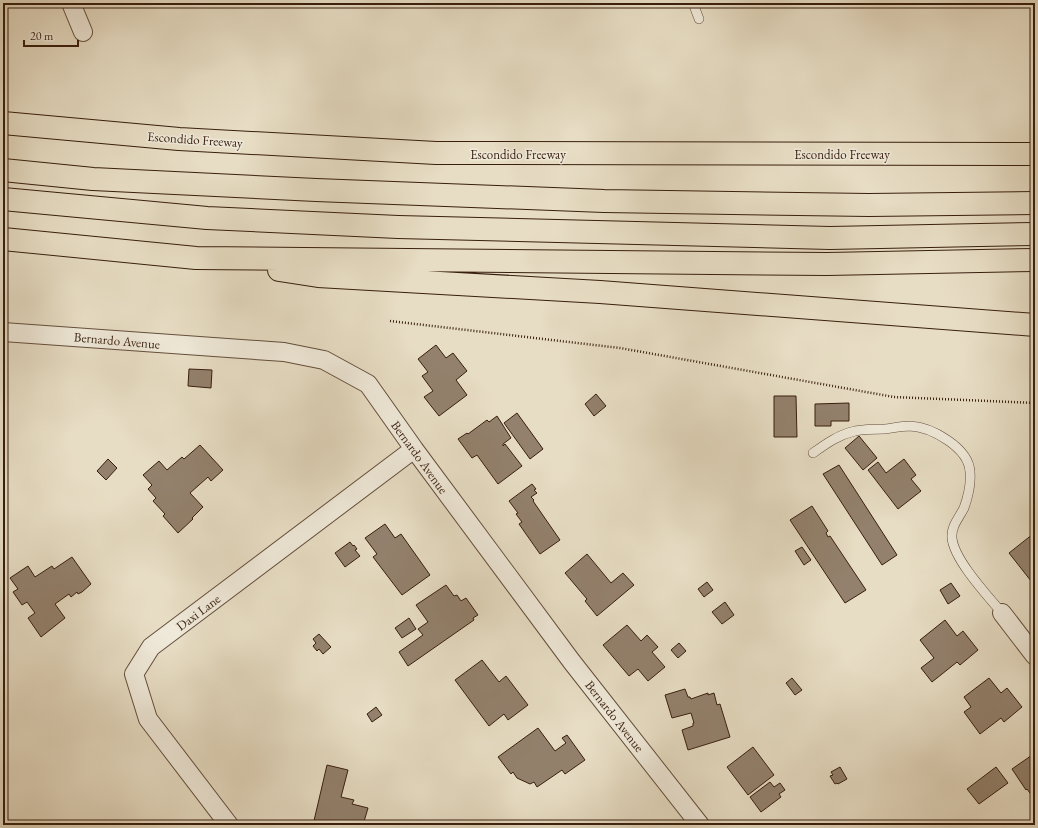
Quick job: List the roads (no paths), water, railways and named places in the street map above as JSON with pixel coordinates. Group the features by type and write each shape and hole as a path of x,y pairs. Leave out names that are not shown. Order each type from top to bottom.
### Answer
{"highway":[{"name":"Escondido Freeway","path":"3,123 179,139 436,153 1035,154"},
{"path":"3,170 93,179 604,201 868,205 1035,203"},
{"path":"3,200 207,218 398,227 830,238 1035,234"},
{"path":"3,239 196,258 318,276 600,292 1035,325"},
{"path":"196,258 827,264 1035,260"}],"street":[{"path":"71,3 83,32"},
{"name":"Bernardo Avenue","path":"3,332 284,352 324,360 368,384 414,449 572,662 700,825"},
{"name":"Daxi Lane","path":"229,825 148,719 134,674 151,646 414,449"},
{"path":"1002,613 1035,656"}],"lane":[{"path":"693,3 699,19"},
{"path":"813,453 834,438 856,431 911,426 936,434 948,440 962,451 968,462 970,472 969,492 964,507 954,523 952,538 955,550 964,566 1002,613"}]}
